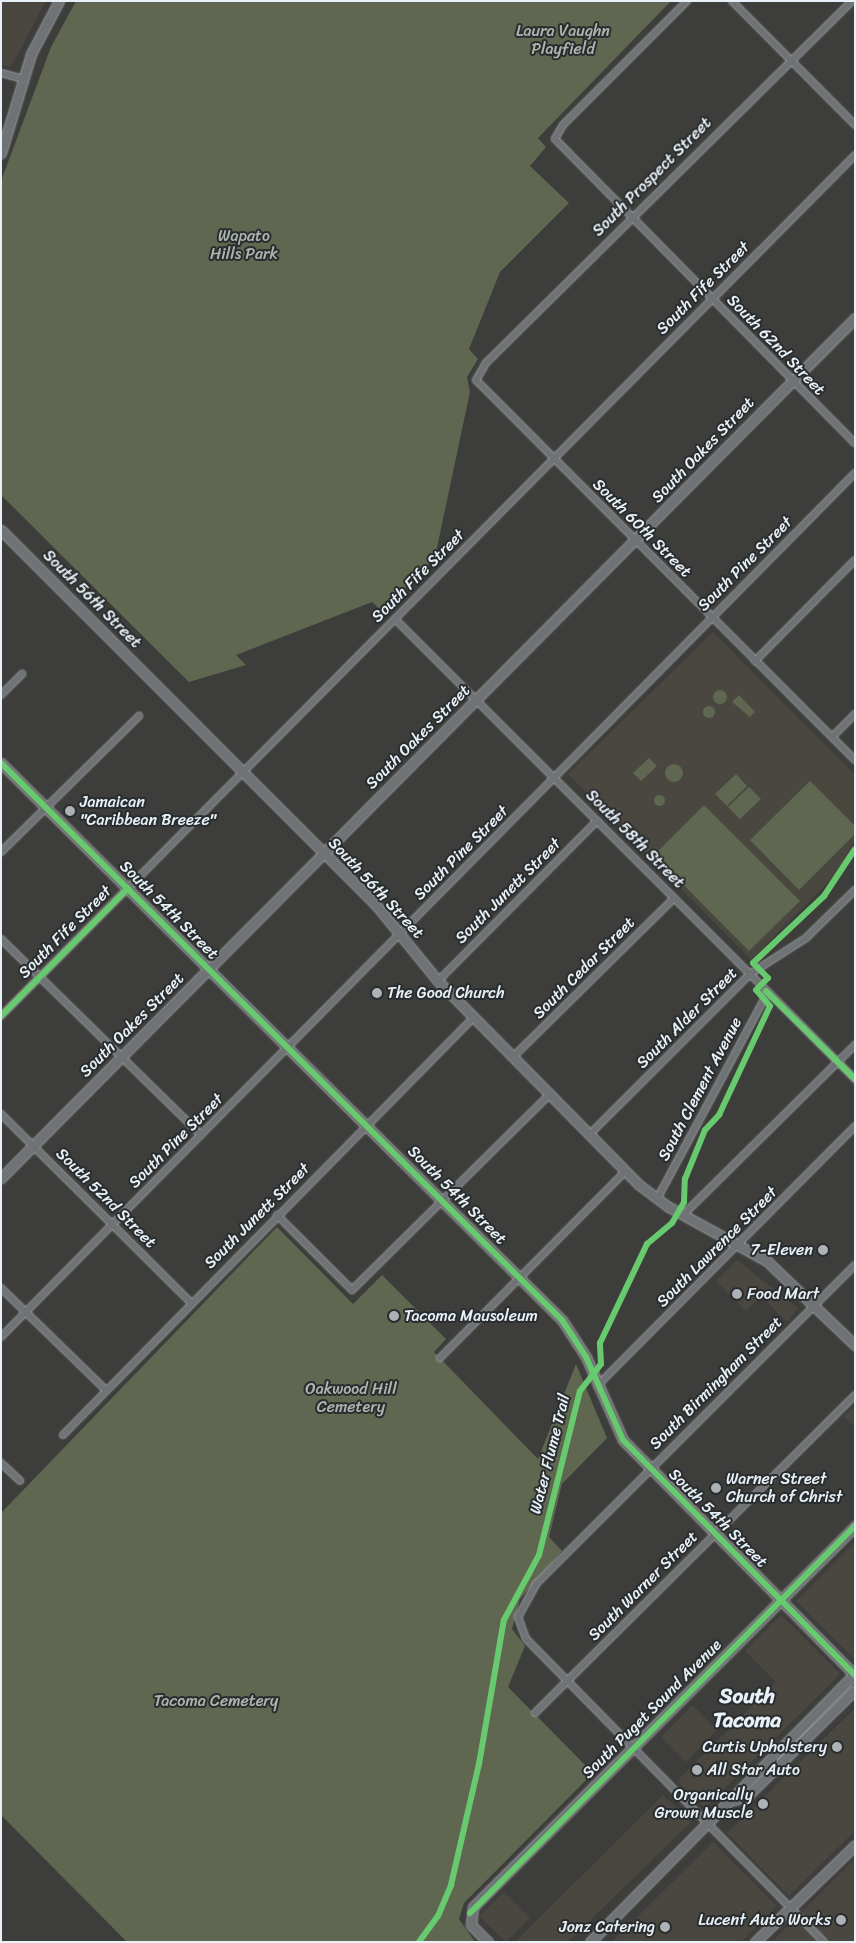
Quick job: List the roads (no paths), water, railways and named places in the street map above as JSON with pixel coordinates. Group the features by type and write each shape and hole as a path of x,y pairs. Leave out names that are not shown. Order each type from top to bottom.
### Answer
{"street":[{"path":"1,152 38,38 59,1"},
{"name":"South 62nd Street","path":"687,1 555,136 631,217 855,443"},
{"path":"732,1 855,125"},
{"name":"South Prospect Street","path":"476,378 486,363 631,217 790,58 852,1"},
{"path":"1,73 24,79"},
{"name":"South Fife Street","path":"1,1016 855,155"},
{"name":"South Oakes Street","path":"1,1178 855,318"},
{"name":"South 60th Street","path":"476,378 554,459 855,760"},
{"name":"South Pine Street","path":"1,1337 855,473"},
{"name":"South 56th Street","path":"1,530 323,853 400,933 438,981 473,1018 590,1134 625,1172 657,1199 768,1261 855,1345"},
{"path":"756,661 855,560"},
{"name":"South 58th Street","path":"395,619 855,1079"},
{"path":"1,695 22,674"},
{"path":"832,737 855,714"},
{"path":"1,852 139,716"},
{"name":"South 54th Street","path":"1,763 521,1278 575,1336 618,1434 649,1469 854,1674"},
{"name":"South Junett Street","path":"438,981 597,821"},
{"name":"South Alder Street","path":"590,1134 750,974 806,938 855,890"},
{"name":"South Cedar Street","path":"513,1057 674,898"},
{"path":"1,939 201,1135"},
{"name":"South Clement Avenue","path":"657,1199 768,992"},
{"name":"South Junett Street","path":"63,1435 190,1302 473,1018"},
{"path":"683,1215 855,1045"},
{"path":"277,1215 352,1290 550,1094"},
{"name":"South 52nd Street","path":"1,1114 114,1224 190,1302"},
{"name":"South Lawrence Street","path":"597,1386 855,1126"},
{"path":"440,1358 625,1172"},
{"name":"South Birmingham Street","path":"567,1681 526,1638 518,1617 528,1593 649,1469 855,1265"},
{"path":"1,1288 105,1389"},
{"name":"South Warner Street","path":"535,1713 855,1395"},
{"path":"1,1463 20,1481"},
{"name":"South Puget Sound Avenue","path":"488,1942 471,1925 470,1913 855,1526"},
{"path":"734,1800 737,1790 854,1674"},
{"path":"567,1681 710,1824 824,1942"},
{"path":"590,1942 734,1800 747,1796 855,1690"},
{"path":"755,1942 855,1845"}],"place":[{"name":"Jamaican \"Caribbean Breeze\"","path":"70,811"},
{"name":"The Good Church","path":"377,993"},
{"name":"7-Eleven","path":"823,1250"},
{"name":"Food Mart","path":"737,1294"},
{"name":"Tacoma Mausoleum","path":"394,1316"},
{"name":"Warner Street Church of Christ","path":"716,1488"},
{"name":"Curtis Upholstery","path":"837,1747"},
{"name":"All Star Auto","path":"697,1770"},
{"name":"Organically Grown Muscle","path":"763,1804"},
{"name":"Lucent Auto Works","path":"841,1920"},
{"name":"Jonz Catering","path":"665,1927"}],"district":[{"name":"South Tacoma","path":"747,1708"}],"park label":[{"name":"Laura Vaughn Playfield","path":"563,40"},
{"name":"Wapato Hills Park","path":"244,245"},
{"name":"Oakwood Hill Cemetery","path":"351,1398"},
{"name":"Tacoma Cemetery","path":"216,1701"}]}
